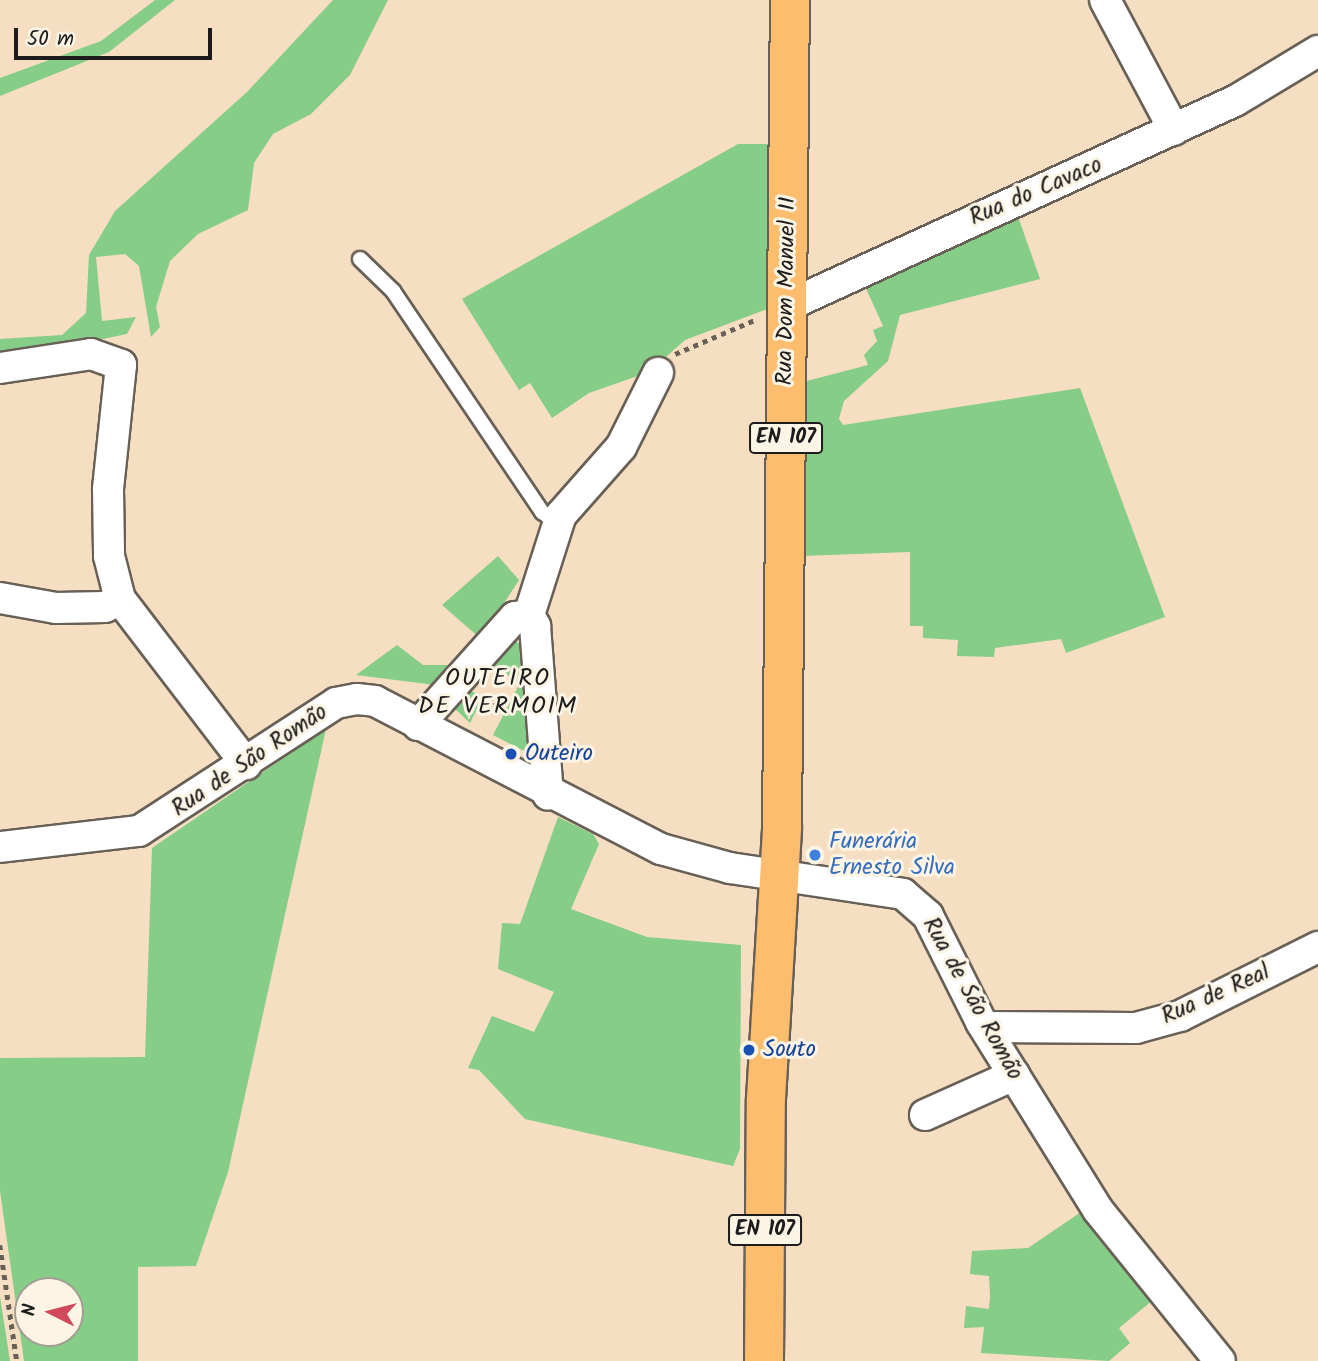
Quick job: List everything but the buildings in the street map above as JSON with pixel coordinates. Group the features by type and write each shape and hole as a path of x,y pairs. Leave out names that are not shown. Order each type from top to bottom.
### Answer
{"main road":[{"name":"Rua Dom Manuel II","path":"779,876 779,310 790,0"},
{"name":"EN 107","path":"764,1361 766,1099 779,876"}],"street":[{"path":"1105,0 1174,130"},
{"name":"Rua do Cavaco","path":"779,310 1013,198 1044,193 1174,130 1318,51"},
{"path":"0,368 91,354 121,365 108,489 109,556 120,599 246,764"},
{"path":"548,796 535,626 529,615 557,523 621,447 658,373"},
{"path":"0,598 55,608 105,607 120,599"},
{"path":"418,725 515,618 529,615"},
{"name":"Rua de São Romão","path":"0,847 139,831 246,764 336,703 375,701 548,796 661,849 779,876 890,890 912,899 928,916 985,1027 1098,1210 1220,1361"},
{"name":"Rua de Real","path":"985,1027 1136,1028 1180,1016 1318,947"},
{"path":"925,1115 1014,1075"}],"lane":[{"path":"359,259 393,291 542,512 557,523"}],"path":[{"path":"658,373 684,347 779,310"},
{"path":"0,1245 17,1361"}],"green space":[{"path":"155,0 175,0 109,52 0,96 0,78 101,41"},
{"path":"333,0 388,0 350,75 311,114 273,134 254,163 248,210 198,234 170,261 156,307 160,327 151,337 139,266 125,254 96,257 102,321 136,317 127,334 0,360 0,339 62,335 86,313 89,255 115,211 247,92"},
{"path":"738,144 772,144 770,308 685,340 649,372 589,393 552,418 530,383 519,390 462,299"},
{"path":"1014,205 1040,279 900,315 888,361 844,401 839,419 843,425 1080,388 1165,617 1066,653 1061,639 995,648 994,657 957,656 958,640 923,638 923,626 910,626 910,552 802,556 803,382 868,365 864,355 877,341 873,330 883,326 863,282"},
{"path":"498,556 519,580 481,639 442,605"},
{"path":"512,640 526,646 533,745 524,751 493,735 520,683 494,666"},
{"path":"397,645 423,665 458,665 435,685 356,675"},
{"path":"467,689 483,697 470,723 452,706"},
{"path":"326,729 228,1172 196,1266 138,1267 138,1361 24,1361 22,1347 84,1347 84,1277 14,1277 14,1290 0,1191 0,1058 145,1057 152,848"},
{"path":"558,817 593,834 599,844 571,909 647,937 741,945 740,1149 733,1166 525,1119 479,1070 468,1068 492,1016 534,1032 554,992 498,969 502,923 520,924"},
{"path":"1084,1210 1153,1300 1119,1328 1130,1343 1109,1361 981,1353 984,1327 964,1328 966,1306 989,1309 989,1276 970,1274 972,1251 1028,1248"},
{"path":"0,1297 10,1361 0,1361"}],"place":[{"name":"Outeiro","path":"511,754"},
{"name":"Funerária Ernesto Silva","path":"815,855"},
{"name":"Souto","path":"749,1050"}],"district":[{"name":"OUTEIRO DE VERMOIM","path":"498,693"}]}
